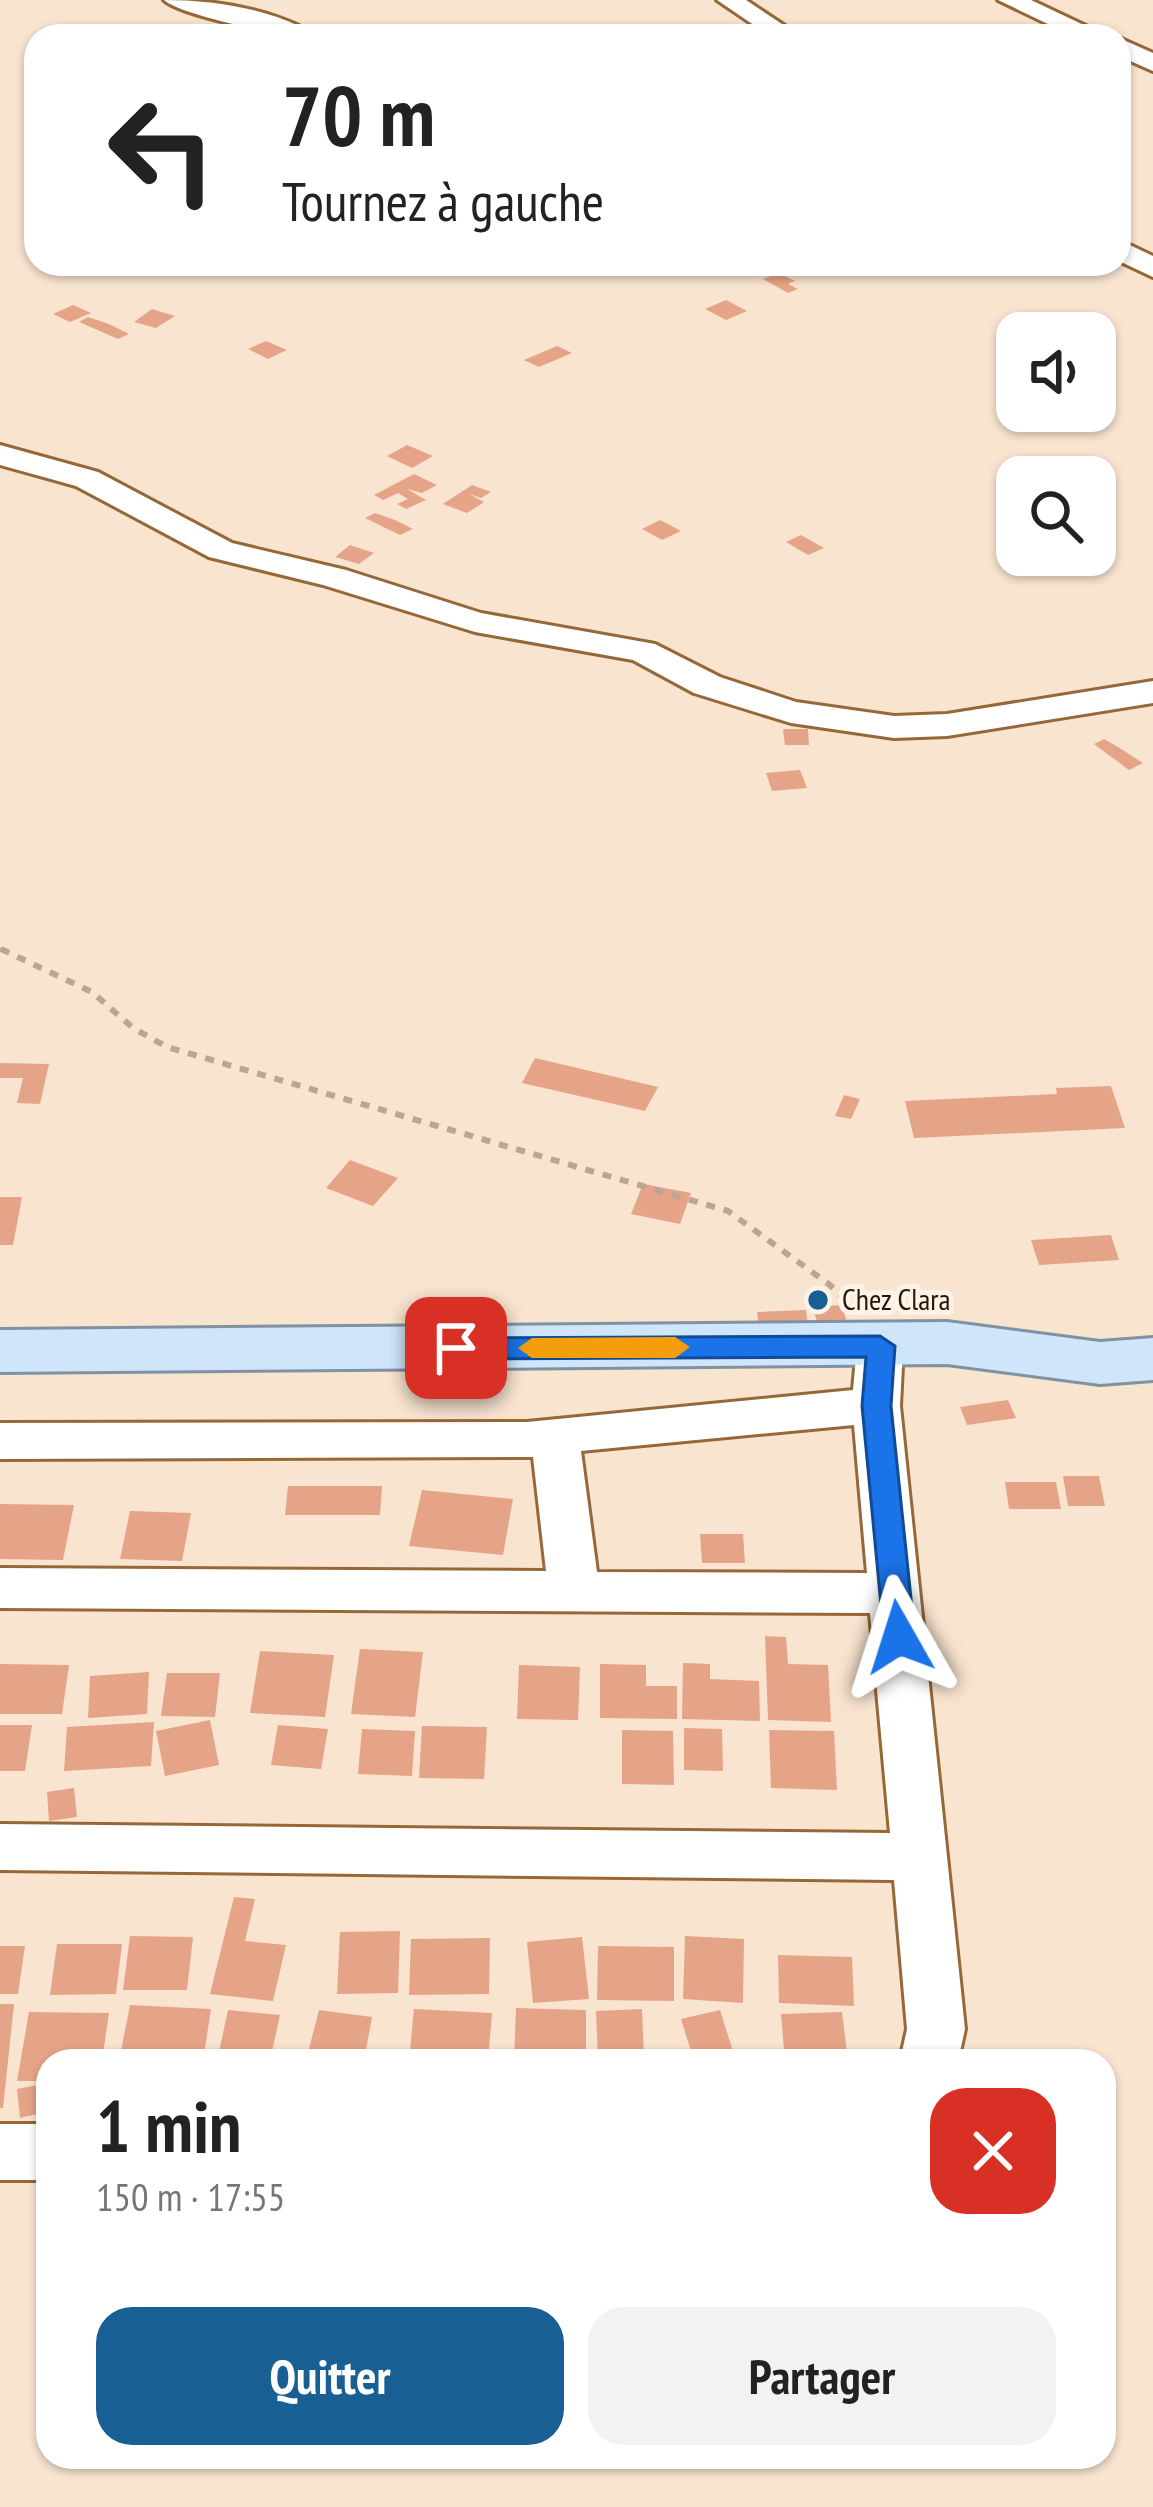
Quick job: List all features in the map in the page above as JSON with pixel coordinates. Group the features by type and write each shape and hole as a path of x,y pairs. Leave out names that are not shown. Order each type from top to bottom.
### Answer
{"main road":[{"path":"0,1351 946,1343 1100,1363 1153,1359"}],"street":[{"path":"176,0 193,8 262,17 276,24"},
{"path":"728,0 768,24"},
{"path":"1010,0 1066,24"},
{"path":"0,455 87,478 221,550 334,577 475,622 643,652 707,685 791,712 894,728 947,725 1153,692"},
{"path":"880,1346 876,1406 936,2029 932,2049"},
{"path":"0,1441 555,1437 876,1406"},
{"path":"555,1437 574,1591"},
{"path":"0,1588 895,1593"},
{"path":"0,1847 920,1857"},
{"path":"0,2152 36,2152"}],"path":[{"path":"0,949 92,992 133,1028 167,1047 728,1211 830,1285 880,1346"}],"building":[{"path":"785,276 798,289 788,293 763,279"},
{"path":"726,300 747,311 726,320 705,309"},
{"path":"73,305 91,313 70,322 53,314"},
{"path":"152,309 175,316 156,328 134,322"},
{"path":"88,317 129,334 118,339 79,322"},
{"path":"266,341 287,350 268,359 248,349"},
{"path":"557,346 572,353 539,367 524,360"},
{"path":"407,445 433,456 412,468 387,456"},
{"path":"414,474 437,485 422,493 407,489 426,500 406,509 397,504 408,499 398,493 383,500 374,495"},
{"path":"472,485 491,492 481,498 469,494 484,502 467,513 443,504"},
{"path":"375,513 413,529 400,535 365,518"},
{"path":"660,520 681,531 662,540 642,529"},
{"path":"801,535 824,548 808,555 786,542"},
{"path":"350,545 374,553 359,564 335,557"},
{"path":"783,729 808,729 809,745 785,745"},
{"path":"1104,739 1143,763 1129,770 1094,744"},
{"path":"800,770 807,788 772,791 766,773"},
{"path":"535,1058 658,1087 645,1111 522,1083"},
{"path":"0,1063 49,1064 40,1104 17,1103 23,1078 0,1078"},
{"path":"1111,1086 1125,1128 914,1138 905,1101 1057,1094 1056,1088"},
{"path":"844,1095 860,1099 851,1119 835,1116"},
{"path":"350,1160 398,1178 373,1206 326,1188"},
{"path":"643,1184 691,1193 680,1224 631,1214"},
{"path":"0,1197 22,1197 13,1245 0,1245"},
{"path":"1111,1235 1119,1260 1039,1265 1031,1240"},
{"path":"842,1305 847,1323 818,1326 813,1307"},
{"path":"806,1310 808,1326 759,1327 757,1312"},
{"path":"1008,1400 1016,1418 967,1425 960,1407"},
{"path":"1063,1476 1099,1476 1105,1506 1068,1506"},
{"path":"1005,1482 1056,1482 1061,1509 1009,1509"},
{"path":"288,1486 382,1486 380,1515 285,1515"},
{"path":"422,1490 513,1499 503,1555 409,1546"},
{"path":"0,1504 74,1505 63,1560 0,1559"},
{"path":"130,1511 191,1513 182,1561 120,1559"},
{"path":"700,1534 743,1534 745,1563 702,1563"},
{"path":"765,1636 786,1637 788,1664 828,1665 831,1722 768,1720"},
{"path":"360,1649 423,1652 415,1717 351,1714"},
{"path":"260,1651 334,1655 325,1717 250,1713"},
{"path":"683,1663 710,1664 710,1679 759,1681 760,1721 682,1719"},
{"path":"0,1664 69,1665 62,1714 0,1714"},
{"path":"600,1664 646,1665 646,1686 677,1686 677,1719 600,1718"},
{"path":"519,1665 580,1667 578,1720 517,1719"},
{"path":"149,1672 147,1714 88,1718 90,1676"},
{"path":"167,1673 220,1673 215,1717 161,1716"},
{"path":"210,1720 219,1765 165,1776 156,1731"},
{"path":"154,1722 151,1766 64,1771 67,1727"},
{"path":"0,1725 32,1725 25,1771 0,1771"},
{"path":"278,1725 328,1729 321,1769 271,1765"},
{"path":"422,1726 487,1727 484,1779 419,1778"},
{"path":"684,1728 722,1729 723,1771 684,1770"},
{"path":"362,1729 415,1731 412,1776 358,1774"},
{"path":"622,1730 673,1731 674,1785 622,1784"},
{"path":"769,1730 834,1731 837,1790 771,1788"},
{"path":"74,1788 77,1817 49,1821 47,1792"},
{"path":"234,1897 255,1899 245,1941 286,1945 273,2001 210,1994"},
{"path":"400,1931 398,1993 337,1994 340,1932"},
{"path":"130,1936 193,1937 187,1990 123,1990"},
{"path":"685,1936 744,1939 743,2003 683,1999"},
{"path":"582,1937 589,1999 533,2003 527,1942"},
{"path":"490,1938 489,1994 409,1995 411,1939"},
{"path":"57,1944 122,1944 116,1994 50,1995"},
{"path":"0,1946 25,1946 18,1994 0,1994"},
{"path":"598,1946 674,1947 674,2001 597,2000"},
{"path":"778,1955 852,1957 854,2006 779,2003"},
{"path":"0,2004 14,2004 3,2108 0,2108"},
{"path":"130,2005 211,2009 205,2049 121,2049"},
{"path":"516,2008 586,2010 586,2049 514,2049"},
{"path":"414,2009 492,2013 489,2049 410,2049"},
{"path":"642,2009 644,2049 598,2049 596,2011"},
{"path":"228,2010 280,2015 273,2049 220,2049"},
{"path":"319,2010 372,2017 366,2049 309,2049"},
{"path":"720,2010 732,2049 690,2049 681,2019"},
{"path":"29,2012 109,2013 104,2049 36,2049 36,2081 17,2081"},
{"path":"842,2012 847,2049 784,2049 781,2014"},
{"path":"36,2085 36,2114 20,2118 17,2089"}],"slow traffic":[{"path":"532,1348 675,1347"}],"place":[{"name":"Chez Clara","path":"818,1300"}],"route":[{"path":"456,1348 880,1346 876,1406 899,1637"}]}
